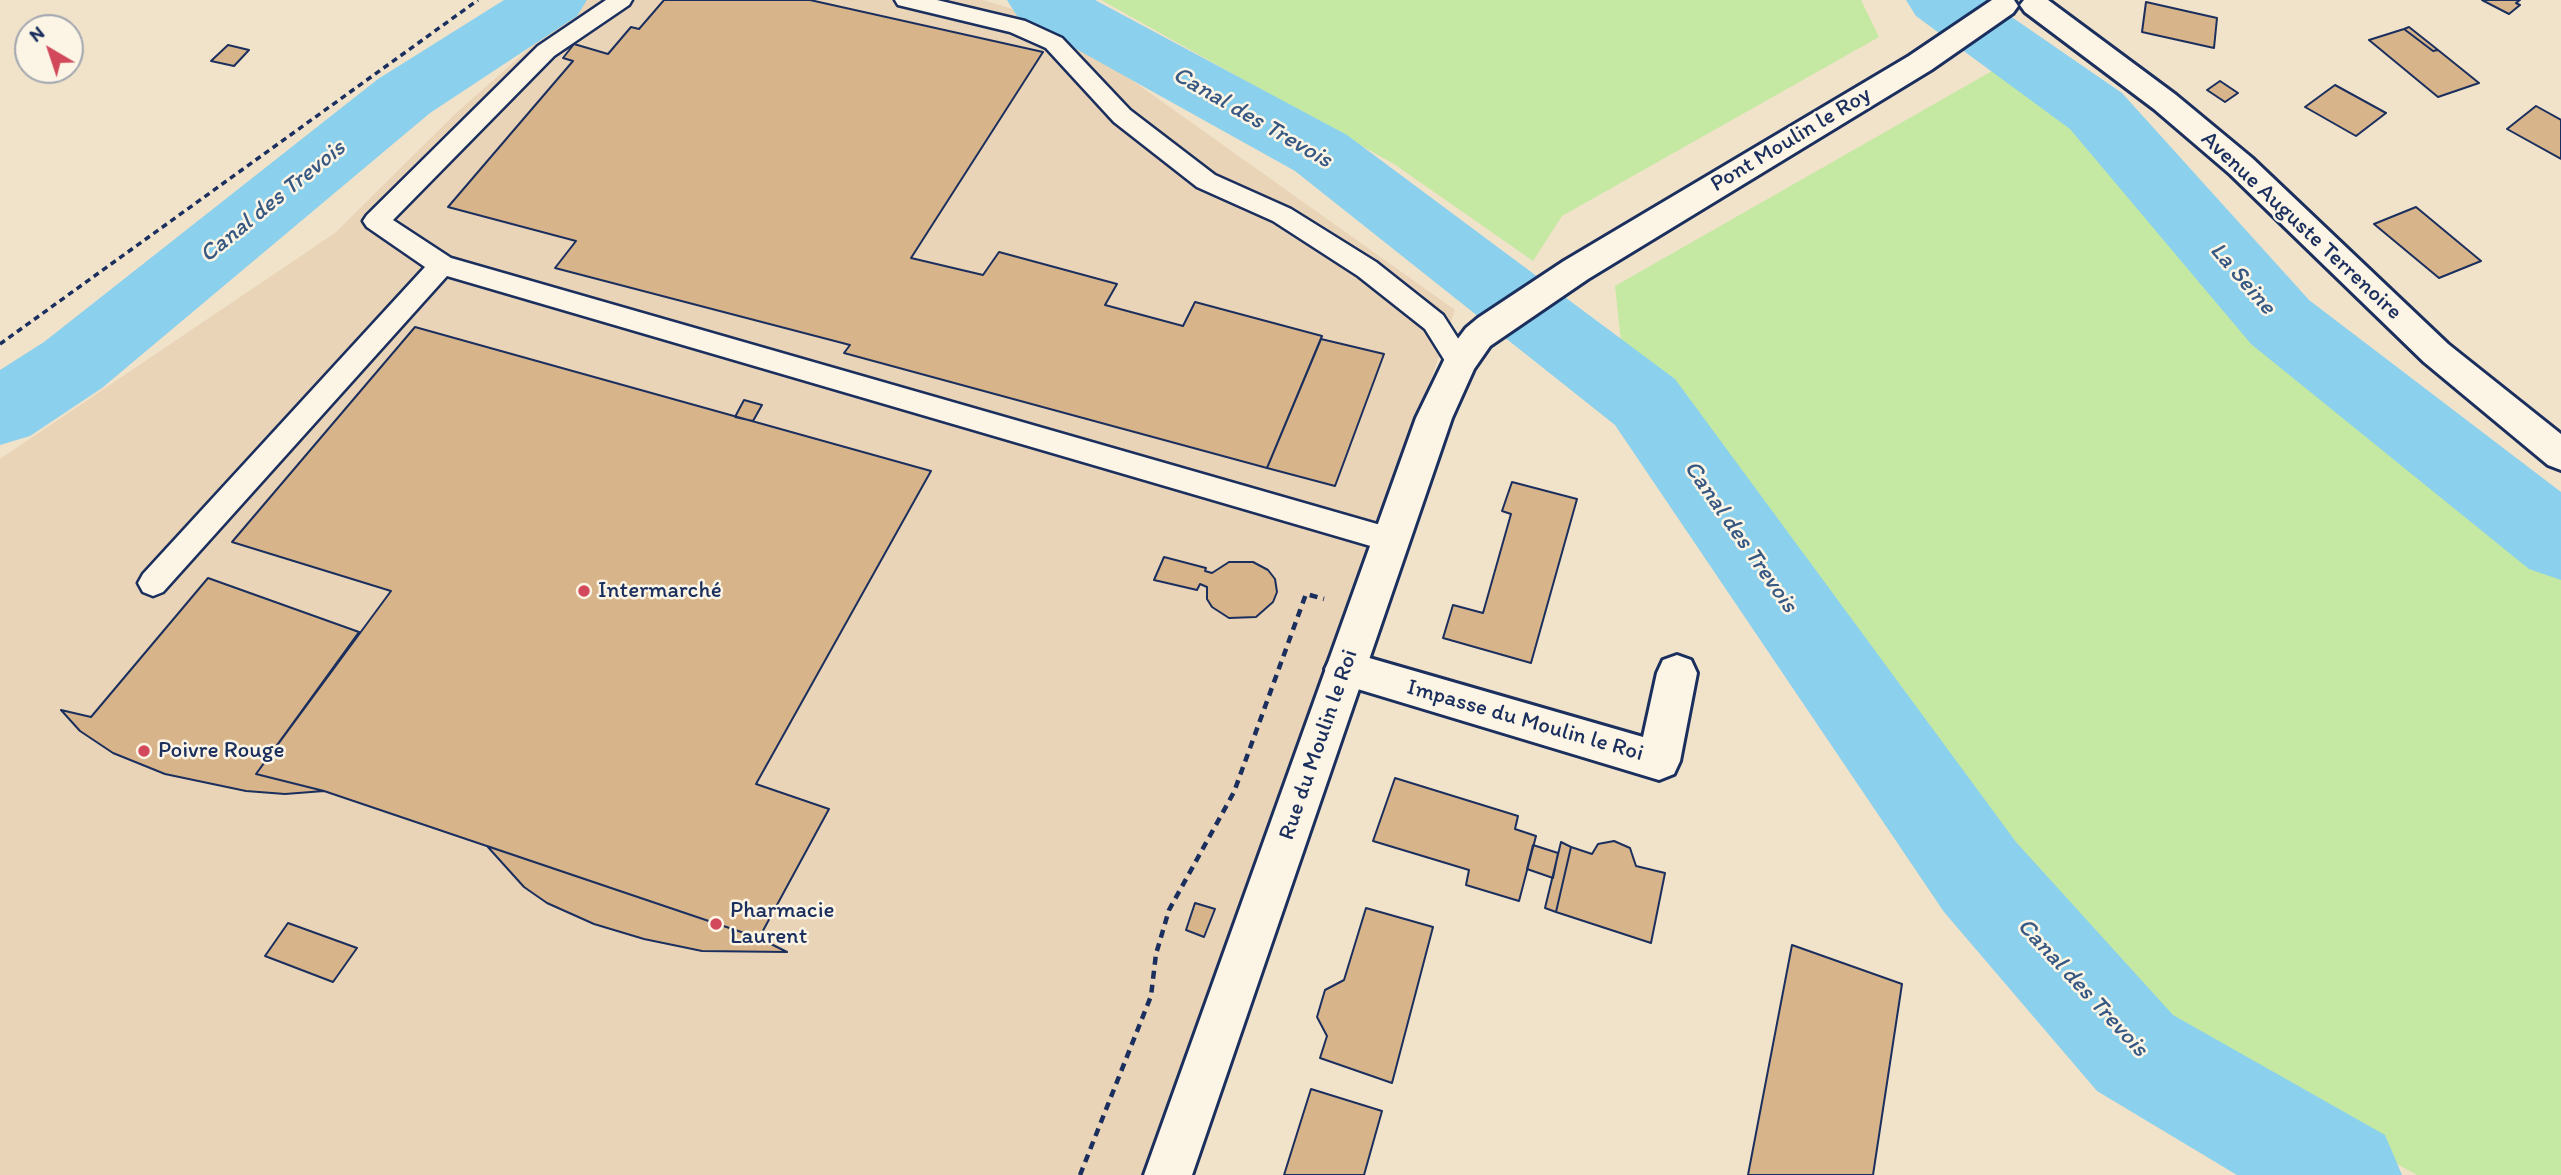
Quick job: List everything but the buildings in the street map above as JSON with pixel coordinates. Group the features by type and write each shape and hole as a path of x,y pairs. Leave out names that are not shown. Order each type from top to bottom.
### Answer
{"street":[{"path":"1993,9 2020,9 2036,2"},
{"name":"Avenue Auguste Terrenoire","path":"2036,2 2155,94 2241,166 2436,353 2561,455"},
{"name":"Pont Moulin le Roy","path":"1490,327 1576,270 1920,63 1993,9"},
{"name":"Rue du Moulin le Roi","path":"1168,1175 1434,418 1460,362 1478,337 1490,327"},
{"name":"Impasse du Moulin le Roi","path":"1345,669 1659,761 1677,673"}],"lane":[{"path":"621,0 545,51 376,221 443,265 1391,540"},
{"path":"906,0 1017,26 1054,43 1122,116 1206,181 1282,215 1367,269 1434,322 1460,362"},
{"path":"153,583 443,265"}],"path":[{"path":"0,344 478,0"},
{"path":"1080,1175 1151,996 1156,954 1169,909 1197,854 1234,792 1306,594"}],"shaded area":[{"path":"584,0 983,0 1046,19 1455,310 1374,543 1175,1175 0,1175 0,459 335,233 455,114"}],"green space":[{"path":"1101,0 1861,0 1879,37 1562,216 1533,261 1394,164"},
{"path":"1999,67 2075,117 2290,356 2443,475 2561,575 2561,1175 2417,1175 2186,1049 2027,874 1756,509 1622,351 1615,286"}],"waterway":[{"name":"Canal des Trevois","path":"0,412 73,365 404,96 553,0"},
{"name":"Canal des Trevois","path":"1041,0 1321,153 1645,402 1980,877 2135,1053 2345,1175"},
{"name":"La Seine","path":"1940,0 2096,111 2280,322 2561,542"}],"place":[{"name":"Intermarché","path":"584,591"},
{"name":"Poivre Rouge","path":"144,751"},
{"name":"Pharmacie Laurent","path":"716,924"}]}
